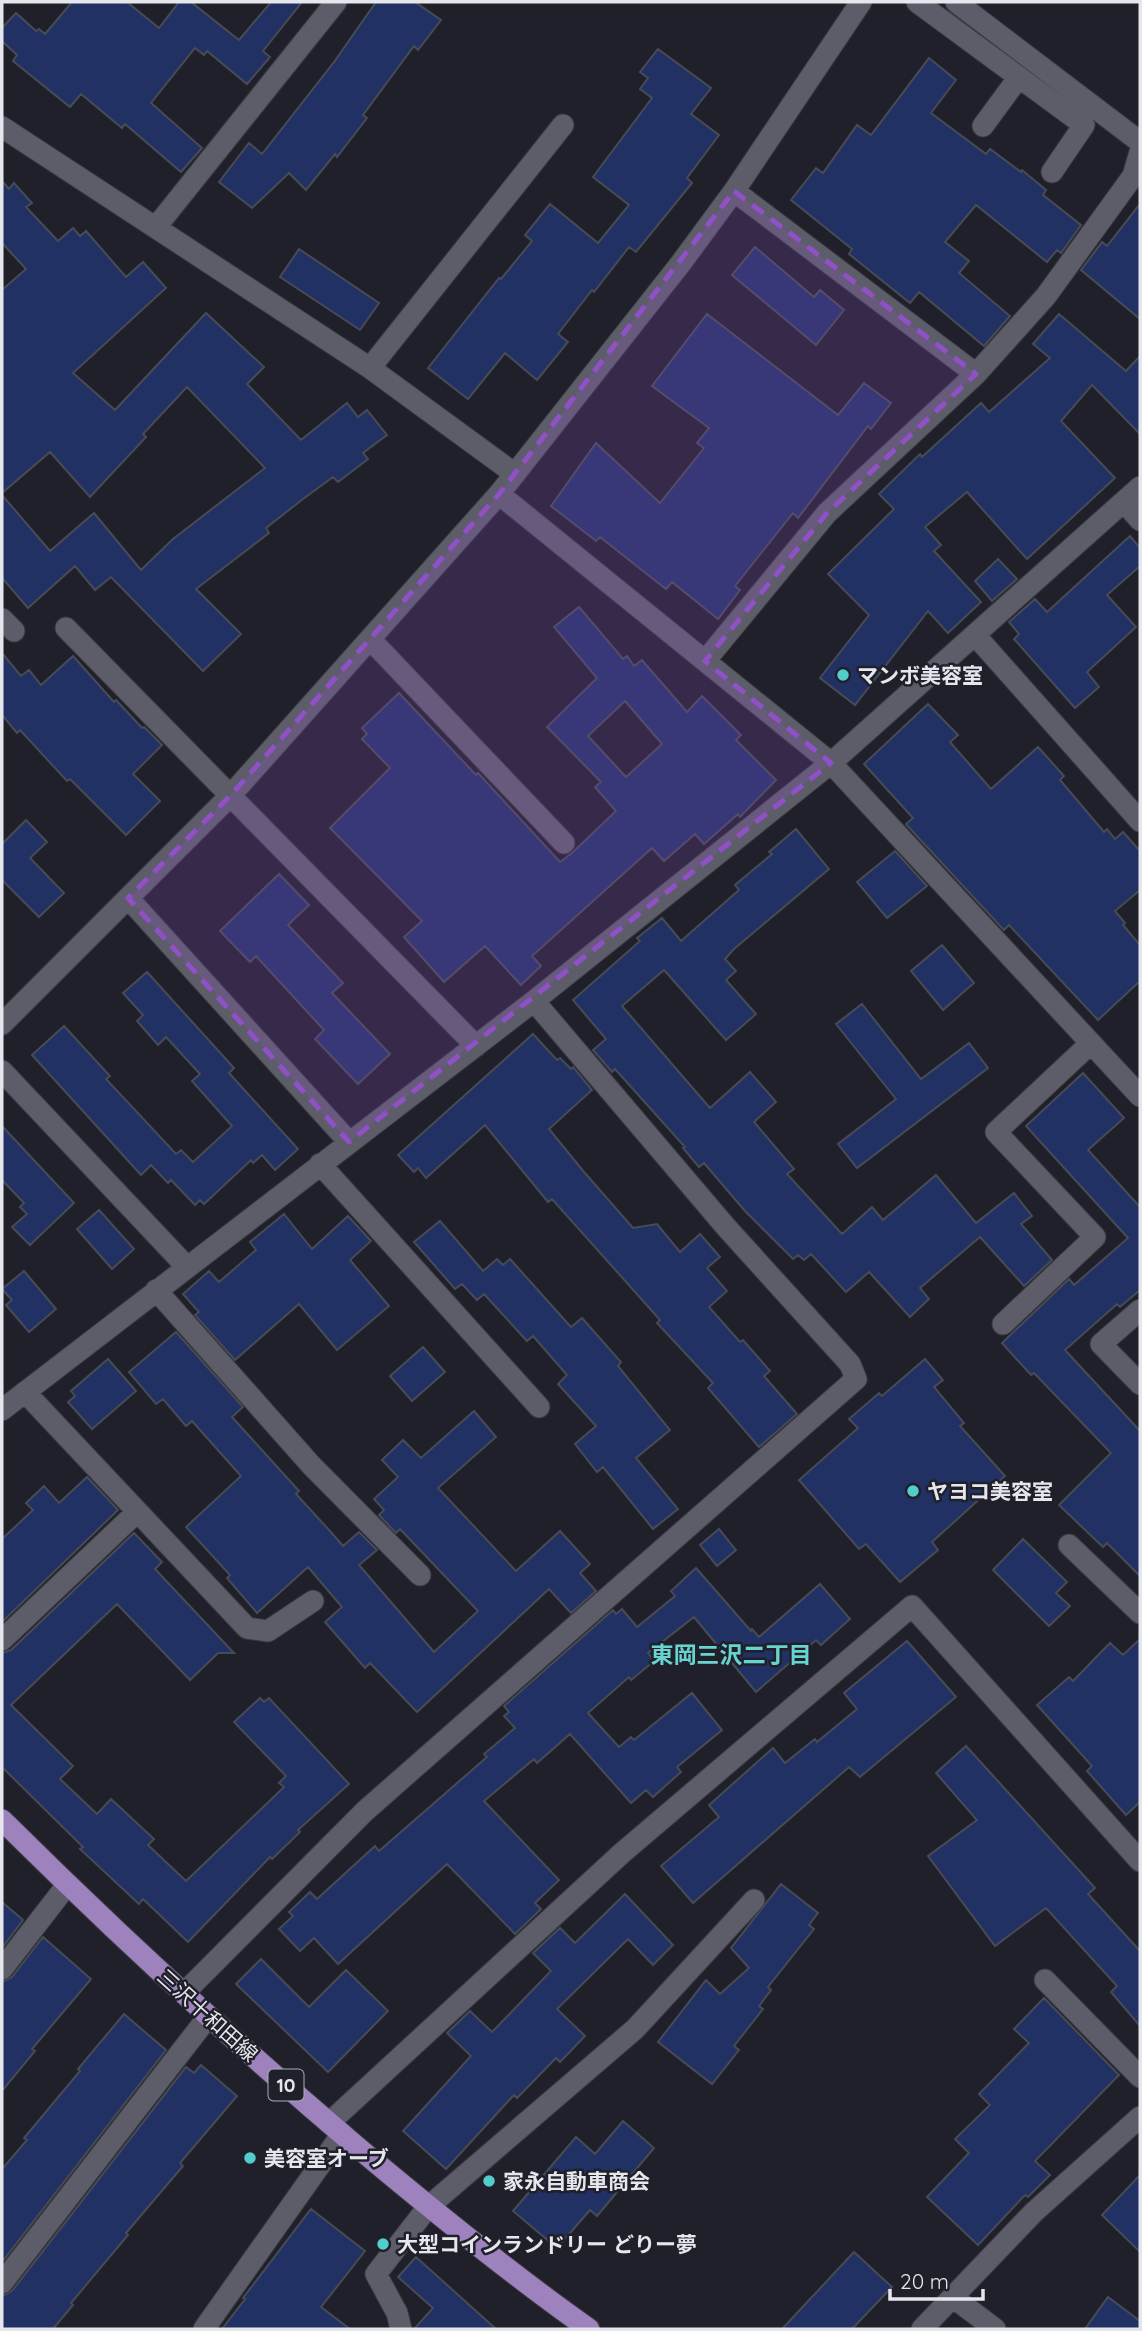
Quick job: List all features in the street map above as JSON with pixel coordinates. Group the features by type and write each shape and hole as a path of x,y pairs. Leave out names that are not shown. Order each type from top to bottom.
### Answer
{"main road":[{"name":"三沢十和田線","path":"2,1820 208,2017 336,2128 428,2207 589,2329"}],"street":[{"path":"156,227 335,2"},
{"path":"2,1024 230,796 499,494 681,263 734,191 861,2"},
{"path":"916,2 1084,125 1052,172"},
{"path":"956,2 1140,142"},
{"path":"983,126 1019,76"},
{"path":"370,368 563,125"},
{"path":"2,127 370,368 515,474"},
{"path":"705,661 827,513 976,374 1046,296 1133,176 1140,152"},
{"path":"734,191 976,374"},
{"path":"2,1410 186,1266 476,1046 831,763 1140,487"},
{"path":"499,494 831,763 1140,1096"},
{"path":"1124,502 1140,520"},
{"path":"66,628 476,1046"},
{"path":"975,635 1140,821"},
{"path":"370,639 564,843"},
{"path":"128,898 349,1142"},
{"path":"184,1993 365,1811 856,1378 850,1364 726,1227 534,1000"},
{"path":"1003,1324 1095,1237 996,1132 1091,1043"},
{"path":"2,1071 186,1266"},
{"path":"320,1164 539,1407"},
{"path":"156,1290 311,1465 420,1575"},
{"path":"1140,1310 1101,1344 1140,1384"},
{"path":"24,1392 247,1628 268,1631 313,1601"},
{"path":"2,1640 137,1512"},
{"path":"1069,1545 1140,1613"},
{"path":"204,2329 336,2128 622,1853 912,1606 1140,1861"},
{"path":"2,1969 67,1885"},
{"path":"401,2329 397,2313 376,2274 428,2207 635,2029 754,1900"},
{"path":"1045,1980 1140,2077"},
{"path":"2,2283 208,2017"},
{"path":"922,2329 1034,2213 1140,2117"},
{"path":"954,2298 995,2329"}],"highlighted area":[{"path":"734,191 976,374 827,513 705,661 831,763 349,1142 128,898 230,796 499,494"}],"building":[{"path":"72,2 127,2 159,28 179,2 191,2 239,40 271,2 302,2 263,51 270,57 247,84 207,51 204,55 195,48 151,103 202,148 181,172 125,124 122,128 81,94 70,107 13,61 17,55 2,41 2,28 16,13 36,31 39,29 45,34"},
{"path":"376,2 415,2 441,20 418,50 414,46 363,115 367,118 337,157 335,154 306,190 289,173 252,208 219,182 249,143 262,154 334,62"},
{"path":"658,49 711,88 691,114 719,135 687,178 692,183 636,252 629,247 558,334 568,342 537,380 505,353 468,399 428,368 532,241 525,235 550,204 598,243 629,205 593,177 652,98 640,89 648,78 640,72"},
{"path":"929,58 956,80 931,113 986,154 990,149 1021,172 1022,170 1046,190 1043,195 1081,225 1061,253 1057,250 1047,262 976,205 945,242 969,261 959,273 1010,316 984,346 919,292 910,303 849,254 852,249 791,200 816,168 823,173 857,125 871,135"},
{"path":"2,181 9,189 14,183 32,203 26,207 58,241 73,228 80,236 86,231 126,277 143,262 166,288 73,373 115,410 206,313 264,367 247,384 301,440 347,403 358,417 367,410 387,435 363,453 368,459 338,482 333,477 303,499 266,528 269,533 196,589 241,634 203,671 111,577 95,590 75,566 28,608 2,578 2,495 50,551 94,513 141,570 173,539 265,468 187,387 143,434 146,437 90,497 50,452 2,493 2,290 26,269 2,243"},
{"path":"1140,204 1140,319 1081,270 1102,242 1107,246"},
{"path":"755,247 814,297 820,290 844,310 816,345 732,275"},
{"path":"299,249 379,303 360,330 280,277"},
{"path":"707,314 838,415 864,383 891,403 871,429 868,426 798,518 793,513 735,586 740,590 718,619 672,582 666,589 600,537 596,541 551,506 596,443 660,503 704,448 697,443 709,428 652,386"},
{"path":"1059,314 1126,371 1140,356 1140,434 1092,385 1061,421 1115,478 1027,559 967,492 925,527 941,545 934,551 981,602 948,633 928,611 855,705 820,678 869,615 828,574 894,509 879,494 920,454 922,457 981,403 989,412 1050,358 1033,344"},
{"path":"1130,536 1140,548 1140,566 1107,595 1136,627 1087,672 1099,687 1075,708 1014,639 1019,634 1009,622 1035,599 1047,612"},
{"path":"998,559 1017,579 992,601 975,581"},
{"path":"579,607 623,659 627,656 634,666 642,660 687,712 702,696 741,735 736,740 776,780 740,817 738,814 704,844 695,834 664,861 652,848 532,956 541,966 521,985 485,946 444,982 404,937 422,921 330,828 390,768 362,739 367,734 362,728 399,693 560,862 572,853 616,811 595,787 601,782 547,727 597,678 554,627","holes":["625,701 662,744 626,777 588,736"]},
{"path":"2,653 21,676 29,670 41,685 73,656 114,702 116,700 162,745 133,774 160,801 126,835 70,779 67,781 20,730 17,733 2,715"},
{"path":"928,704 958,735 950,742 991,789 1038,747 1064,776 1060,780 1104,832 1107,829 1115,839 1123,832 1140,851 1140,890 1115,911 1140,945 1140,981 1098,1020 1009,925 1004,930 915,834 906,824 913,818 864,764"},
{"path":"26,820 47,842 30,858 64,893 39,917 2,880 2,844"},
{"path":"796,829 829,869 725,959 736,971 726,980 756,1014 726,1040 664,970 622,1006 710,1108 750,1072 776,1102 754,1122 794,1169 787,1174 842,1234 872,1207 883,1220 936,1175 976,1223 1014,1193 1032,1216 1021,1224 1052,1260 1024,1286 980,1237 920,1288 929,1299 910,1317 869,1272 846,1292 811,1254 804,1260 798,1255 793,1259 745,1211 704,1163 699,1167 683,1148 685,1147 615,1069 612,1072 593,1050 606,1039 573,1000 640,941 637,938 662,918 681,941 739,890 735,885 772,854 769,852"},
{"path":"895,851 927,886 887,918 857,882"},
{"path":"279,874 309,905 288,925 343,983 332,993 390,1054 358,1084 315,1039 324,1030 256,956 250,962 220,931"},
{"path":"942,945 974,983 943,1010 911,971"},
{"path":"147,972 234,1068 229,1073 298,1149 275,1170 262,1155 253,1163 251,1160 204,1204 200,1200 195,1205 171,1180 168,1183 151,1165 141,1175 32,1055 64,1026 110,1076 106,1079 176,1154 181,1150 193,1162 232,1126 192,1081 200,1074 166,1037 158,1045 137,1021 143,1015 123,993"},
{"path":"862,1004 921,1079 969,1043 988,1068 857,1168 838,1144 896,1099 836,1024"},
{"path":"533,1034 557,1060 560,1058 571,1069 573,1067 592,1090 549,1129 584,1172 633,1228 657,1224 680,1252 700,1234 720,1257 707,1268 727,1291 709,1307 770,1371 764,1376 797,1414 759,1447 708,1388 713,1383 657,1323 660,1320 552,1199 548,1202 485,1125 426,1178 418,1168 414,1172 398,1155"},
{"path":"1083,1073 1124,1118 1088,1150 1140,1207 1140,1290 1120,1307 1117,1304 1065,1350 1140,1431 1140,1576 1107,1543 1103,1547 1059,1505 1111,1453 1002,1343 1069,1279 1074,1285 1128,1238 1026,1126"},
{"path":"2,1126 74,1203 30,1245 12,1227 27,1214 20,1207 24,1203 2,1180"},
{"path":"99,1210 134,1249 112,1269 77,1229"},
{"path":"284,1214 312,1249 348,1216 371,1241 350,1260 389,1306 337,1350 299,1304 235,1360 195,1315 199,1312 183,1294 209,1271 219,1282 256,1250 250,1242"},
{"path":"440,1221 483,1271 497,1259 503,1265 510,1259 571,1327 582,1318 621,1362 618,1366 670,1430 636,1458 678,1509 653,1529 603,1467 597,1472 575,1444 596,1426 558,1384 567,1375 533,1336 527,1341 484,1294 477,1300 462,1284 455,1289 414,1242"},
{"path":"24,1271 56,1309 29,1332 6,1305 12,1300 2,1289"},
{"path":"176,1332 243,1407 232,1417 299,1491 296,1494 343,1546 359,1532 377,1550 359,1565 434,1652 478,1611 400,1529 396,1533 379,1515 384,1510 374,1499 398,1477 382,1460 403,1440 421,1458 474,1411 496,1437 438,1488 516,1571 560,1531 590,1564 580,1573 596,1591 571,1613 549,1589 417,1712 370,1663 365,1668 325,1622 342,1607 308,1567 257,1613 227,1578 230,1575 186,1527 241,1476 192,1421 186,1426 163,1399 156,1404 129,1372"},
{"path":"423,1347 445,1372 412,1401 390,1376"},
{"path":"108,1359 136,1391 92,1429 68,1402 75,1396 71,1391"},
{"path":"925,1359 943,1380 934,1387 964,1423 960,1426 1005,1476 932,1542 938,1550 900,1582 866,1544 859,1549 799,1480 858,1428 849,1419 879,1393 882,1396"},
{"path":"87,1477 118,1510 2,1622 2,1539 33,1510 26,1503 44,1486 59,1503"},
{"path":"719,1529 736,1550 717,1566 700,1545"},
{"path":"134,1533 162,1562 155,1569 234,1653 218,1653 190,1680 117,1604 11,1705 73,1766 60,1779 97,1814 111,1799 154,1839 148,1845 186,1881 284,1787 279,1783 286,1776 234,1722 260,1698 264,1702 269,1698 349,1784 298,1830 300,1832 272,1859 270,1857 188,1942 143,1899 139,1904 80,1849 83,1847 2,1767 2,1653 11,1650"},
{"path":"1023,1539 1067,1582 1056,1593 1070,1606 1049,1626 993,1570"},
{"path":"696,1568 759,1637 820,1584 850,1619 821,1645 816,1640 756,1692 694,1617 648,1653 654,1661 631,1680 629,1677 588,1713 619,1747 631,1737 634,1740 692,1693 722,1730 677,1767 681,1772 653,1797 646,1790 631,1803 570,1734 537,1763 534,1759 484,1801 559,1880 535,1903 541,1909 515,1934 447,1864 338,1964 314,1938 300,1951 279,1929 293,1916 289,1912 310,1892 317,1899 375,1846 379,1851 487,1757 484,1754 515,1728 504,1716 509,1712 504,1706 613,1610 616,1614 622,1609 637,1627 675,1596 671,1591"},
{"path":"1140,1639 1140,1802 1126,1815 1087,1771 1092,1766 1037,1705 1069,1677 1073,1681 1110,1643 1123,1655"},
{"path":"907,1641 956,1697 860,1777 849,1767 693,1903 661,1866 719,1817 709,1805 773,1748 785,1763 815,1739 817,1742 857,1709 844,1693"},
{"path":"966,1746 1095,1888 1088,1894 1140,1951 1140,2026 1111,1992 1117,1986 1046,1908 995,1946 928,1856 977,1820 936,1773"},
{"path":"781,1884 818,1913 809,1925 814,1929 768,1987 771,1990 759,2006 763,2009 734,2046 739,2050 712,2084 658,2042 706,1980 720,1994 749,1968 731,1948"},
{"path":"625,1894 673,1945 653,1965 628,1939 557,2009 585,2036 560,2062 556,2058 517,2098 514,2095 446,2169 403,2131 471,2056 447,2033 470,2011 492,2032 551,1971 533,1953 560,1928 575,1943"},
{"path":"2,1902 23,1920 2,1948"},
{"path":"43,1937 91,1979 32,2049 35,2051 2,2091 2,1982 12,1977"},
{"path":"261,1959 309,2007 346,1970 388,2011 328,2072 236,1984"},
{"path":"1044,1998 1119,2075 1035,2161 1050,2175 1028,2197 1025,2195 978,2245 927,2197 969,2153 955,2139 990,2105 979,2094 1029,2043 1014,2029"},
{"path":"124,2014 166,2050 2,2262 2,2169 80,2071 78,2069"},
{"path":"201,2065 237,2096 180,2163 183,2166 126,2233 128,2235 71,2303 73,2305 53,2329 2,2329 2,2296 12,2291 186,2067 194,2073"},
{"path":"623,2121 654,2148 597,2216 590,2210 557,2248 513,2211 576,2137 595,2154"},
{"path":"1140,2175 1140,2252 1102,2215"},
{"path":"311,2209 365,2251 321,2307 350,2329 222,2329 245,2299 243,2298"},
{"path":"854,2252 892,2287 852,2329 782,2329"},
{"path":"416,2257 496,2329 414,2329 433,2308 398,2277"},
{"path":"1108,2297 1140,2321 1140,2329 1085,2329"}],"place":[{"name":"マンボ美容室","path":"843,675"},
{"name":"ヤヨコ美容室","path":"913,1491"},
{"name":"美容室オーブ","path":"250,2158"},
{"name":"家永自動車商会","path":"489,2181"},
{"name":"大型コインランドリー どりー夢","path":"383,2244"}],"district":[{"name":"東岡三沢二丁目","path":"731,1654"}]}
